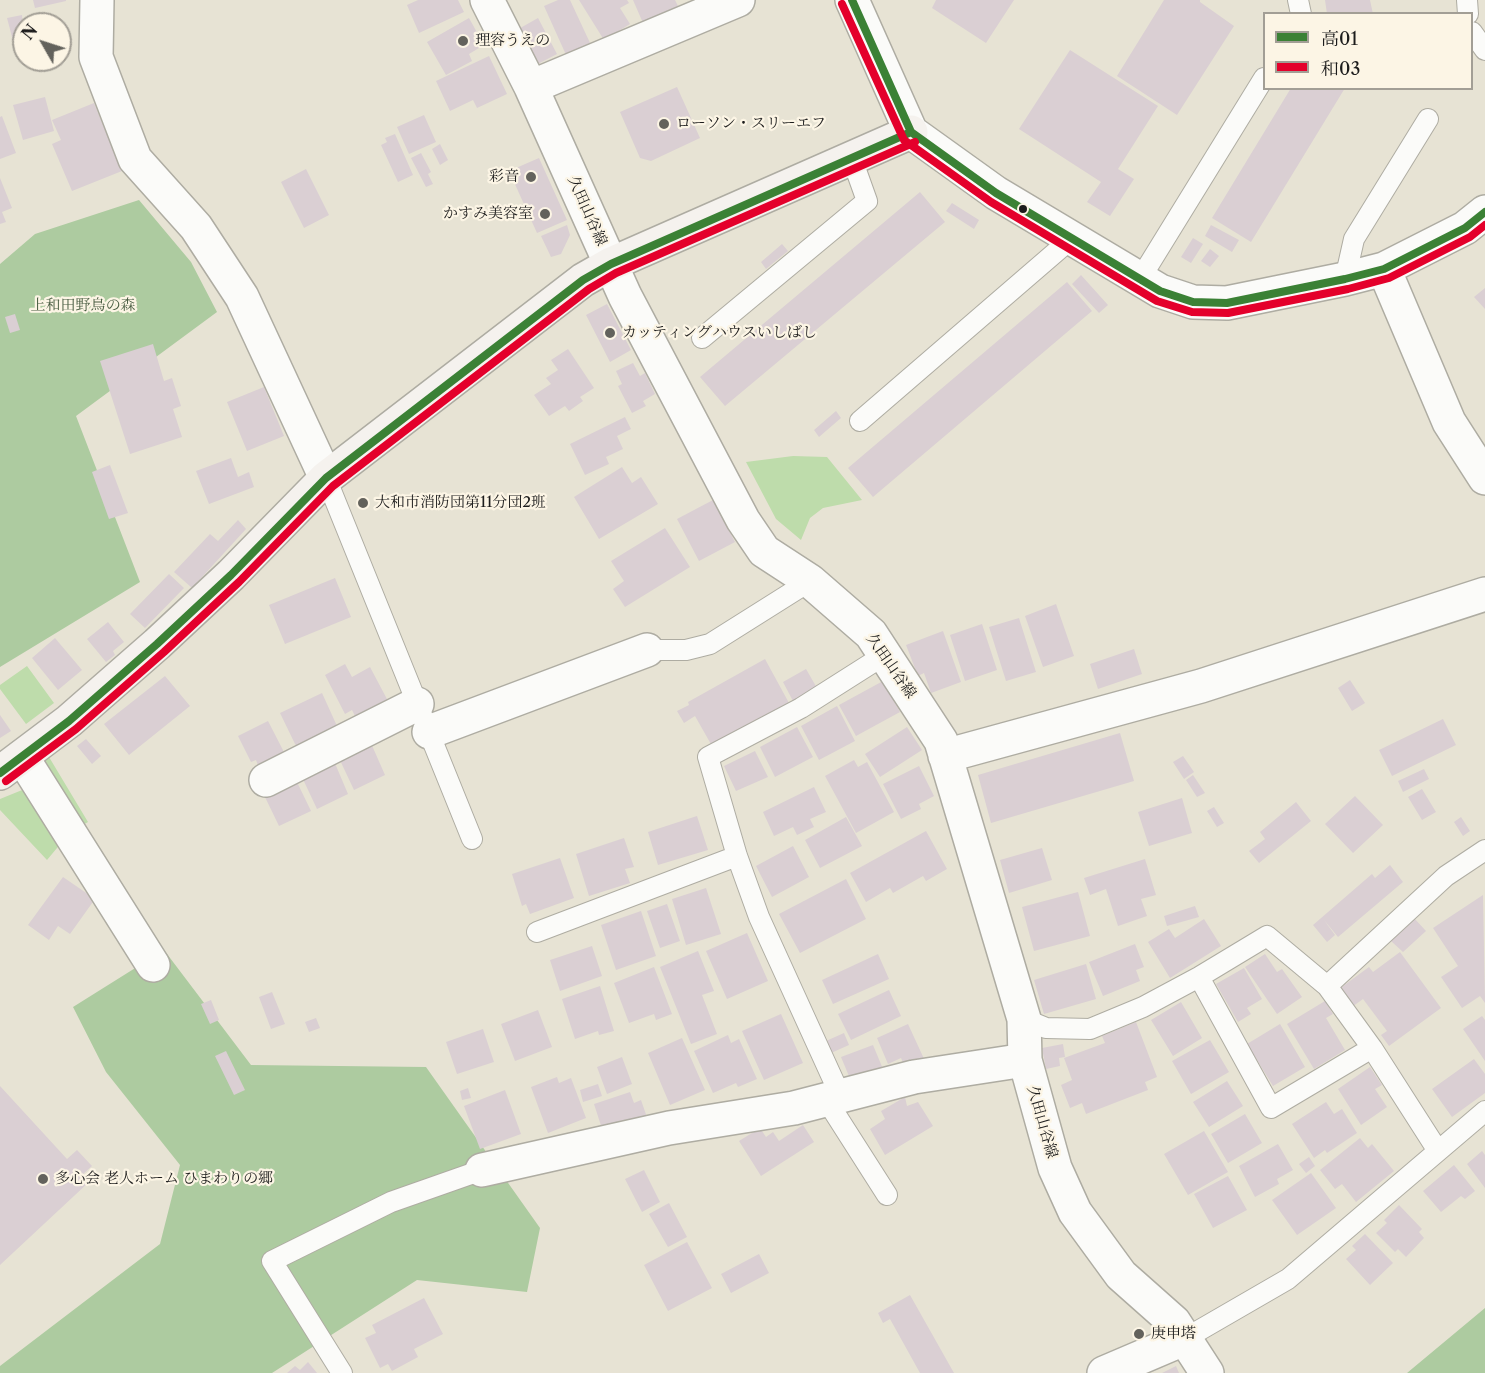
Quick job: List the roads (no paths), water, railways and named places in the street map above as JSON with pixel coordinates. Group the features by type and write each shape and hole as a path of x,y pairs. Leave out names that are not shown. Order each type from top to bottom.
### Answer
{"street":[{"path":"97,0 96,57 135,159 196,227 242,297 326,478"},
{"name":"久田山谷線","path":"487,0 531,87 625,296 743,520 764,551 810,580 854,617 886,654 941,741 1024,1019 1025,1060 1055,1168 1075,1212 1121,1275 1174,1322 1207,1373"},
{"path":"531,87 738,0"},
{"path":"852,0 911,132 996,192 1071,239 1160,291 1193,303 1227,303 1384,269 1465,228 1485,212"},
{"path":"153,965 11,765 69,721 157,644 231,575 326,478 583,280 611,264 911,132"},
{"path":"1384,269 1449,422 1485,478"},
{"path":"945,756 1201,686 1485,594"},
{"path":"266,780 423,718 647,650"},
{"path":"482,1170 669,1128 834,1099 914,1077 1025,1060"},
{"path":"1104,1373 1186,1338"}],"lane":[{"path":"1473,33 1485,50"},
{"path":"1140,279 1263,80"},
{"path":"1345,279 1354,239 1428,119"},
{"path":"702,338 867,201 852,159"},
{"path":"860,421 1071,239"},
{"path":"326,478 472,839"},
{"path":"647,650 686,650 710,644 810,580"},
{"path":"886,654 801,708 708,757 737,856 759,917 834,1099 887,1196"},
{"path":"1327,986 1446,876 1485,850"},
{"path":"537,932 737,856"},
{"path":"1024,1019 1046,1028 1090,1029 1143,1007 1199,977 1266,936 1327,986 1372,1048 1438,1151"},
{"path":"1199,977 1271,1108 1372,1048"},
{"path":"1186,1338 1288,1279 1485,1111"},
{"path":"342,1373 272,1261 391,1202 482,1170"}],"place":[{"name":"理容うえの","path":"463,41"},
{"name":"ローソン・スリーエフ","path":"664,124"},
{"name":"彩音","path":"531,177"},
{"name":"かすみ美容室","path":"545,214"},
{"name":"カッティングハウスいしばし","path":"610,333"},
{"name":"大和市消防団第11分団2班","path":"363,503"},
{"name":"多心会 老人ホーム ひまわりの郷","path":"43,1179"},
{"name":"庚申塔","path":"1139,1334"}],"park label":[{"name":"上和田野鳥の森","path":"83,306"}]}
